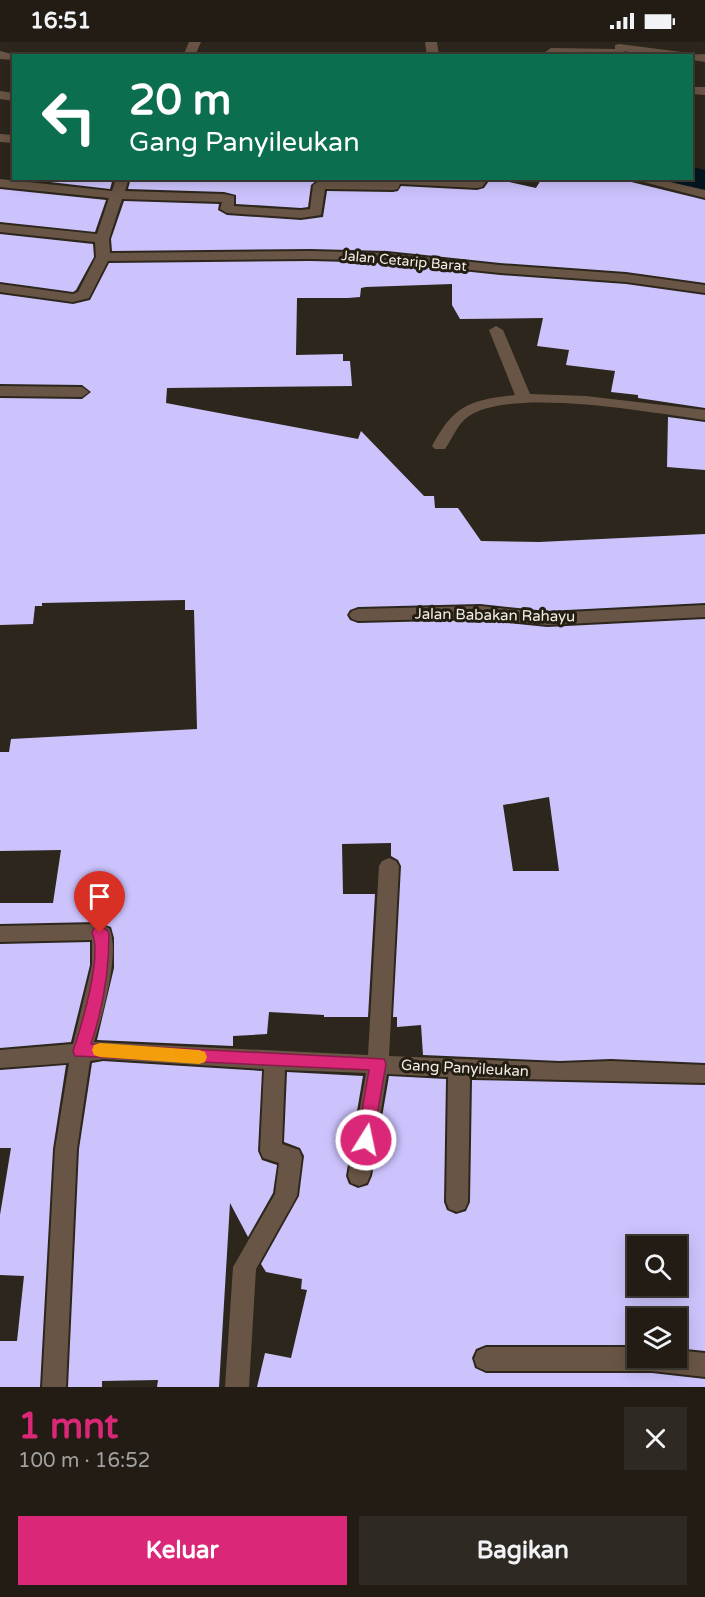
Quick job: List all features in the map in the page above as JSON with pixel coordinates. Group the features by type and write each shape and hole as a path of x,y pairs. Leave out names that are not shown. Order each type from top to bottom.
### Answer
{"street":[{"path":"0,53 6,42"},
{"path":"613,42 624,49 665,54"},
{"path":"551,50 620,54"},
{"path":"0,288 80,298 84,295 103,257 102,240 115,195 122,180"},
{"path":"0,183 115,195 224,198 229,199 227,209 315,214 319,185 393,186 395,180 480,181"},
{"path":"643,180 705,194"},
{"path":"0,228 102,240"},
{"name":"Jalan Cetarip Barat","path":"103,257 376,256 500,269 626,278 705,289"},
{"path":"496,330 524,399"},
{"path":"0,391 82,392"},
{"path":"440,446 453,422 471,409 524,399 574,399 705,415"},
{"name":"Jalan Babakan Rahayu","path":"358,615 480,612 547,620 705,611"},
{"path":"359,1176 378,1064 389,866"},
{"path":"0,934 91,932 102,934 102,965 81,1051 71,1107 63,1190 54,1387"},
{"name":"Gang Panyileukan","path":"0,1059 23,1059 103,1050 560,1072 611,1070 705,1074"},
{"path":"237,1387 245,1267 286,1196 288,1186 291,1157 272,1151 275,1060"},
{"path":"457,1202 459,1067"},
{"path":"486,1359 652,1359 705,1365"}],"building":[{"path":"33,180 112,180 110,189"},
{"path":"130,180 317,180 311,185 308,207 301,208 236,204 236,195 224,192 128,189"},
{"path":"490,180 536,188 541,180 623,180 705,200 705,283 626,272 500,263 387,251 311,249 112,251 111,239 124,201 219,204 218,210 227,215 301,220 323,217 327,191 393,192 398,191 401,186 477,190 484,188"},
{"path":"0,189 106,200 95,232 0,222"},
{"path":"0,234 93,244 94,257 73,292 0,282"},
{"path":"311,261 387,263 500,275 626,284 705,295 705,408 611,392 615,371 566,365 569,350 537,346 543,318 460,319 452,305 452,284 366,287 361,288 360,297 297,298 296,355 343,354 343,361 350,361 352,386 167,388 166,403 358,439 361,431 424,496 434,496 435,508 458,508 481,541 539,542 705,534 705,603 547,611 480,604 358,607 350,610 347,615 350,620 358,623 480,620 547,627 705,619 705,1063 611,1059 560,1061 423,1055 421,1025 397,1027 397,1017 393,1017 401,866 398,860 391,856 391,843 342,844 343,894 375,894 368,1017 324,1017 324,1015 269,1012 267,1034 233,1036 233,1046 97,1040 114,968 114,938 111,927 97,922 0,924 0,903 53,903 61,850 0,851 0,752 9,752 11,739 197,729 194,610 185,610 185,600 42,603 42,606 35,606 33,624 0,625 0,398 82,399 91,392 82,385 0,384 0,294 73,304 90,300 109,263","holes":["549,797 559,871 513,871 503,805"]},
{"path":"668,417 705,422 705,470 667,467"},
{"path":"90,942 90,965 71,1042 0,1048 0,944"},
{"path":"103,1061 262,1071 258,1151 262,1160 277,1165 273,1193 248,1237 230,1203 219,1387 157,1387 158,1380 102,1381 102,1387 68,1387 79,1149 92,1063"},
{"path":"66,1065 53,1149 40,1387 0,1387 0,1341 17,1341 24,1276 0,1275 0,1215 11,1148 0,1148 0,1070"},
{"path":"287,1072 363,1076 346,1176 349,1184 358,1188 368,1185 372,1176 389,1076 446,1079 444,1202 447,1210 456,1214 466,1211 470,1202 472,1080 705,1085 705,1351 687,1349 687,1308 627,1308 627,1345 486,1345 476,1349 472,1358 475,1368 486,1373 652,1373 705,1379 705,1387 257,1387 265,1353 291,1358 307,1290 301,1289 302,1279 266,1272 261,1264 299,1196 304,1156 300,1148 284,1142"}],"waterway":[{"path":"693,179 705,182"}],"slow traffic":[{"path":"100,1050 199,1057"}],"route":[{"path":"100,933 102,934 102,965 81,1051 103,1050 197,1057 378,1064 366,1140"}]}
